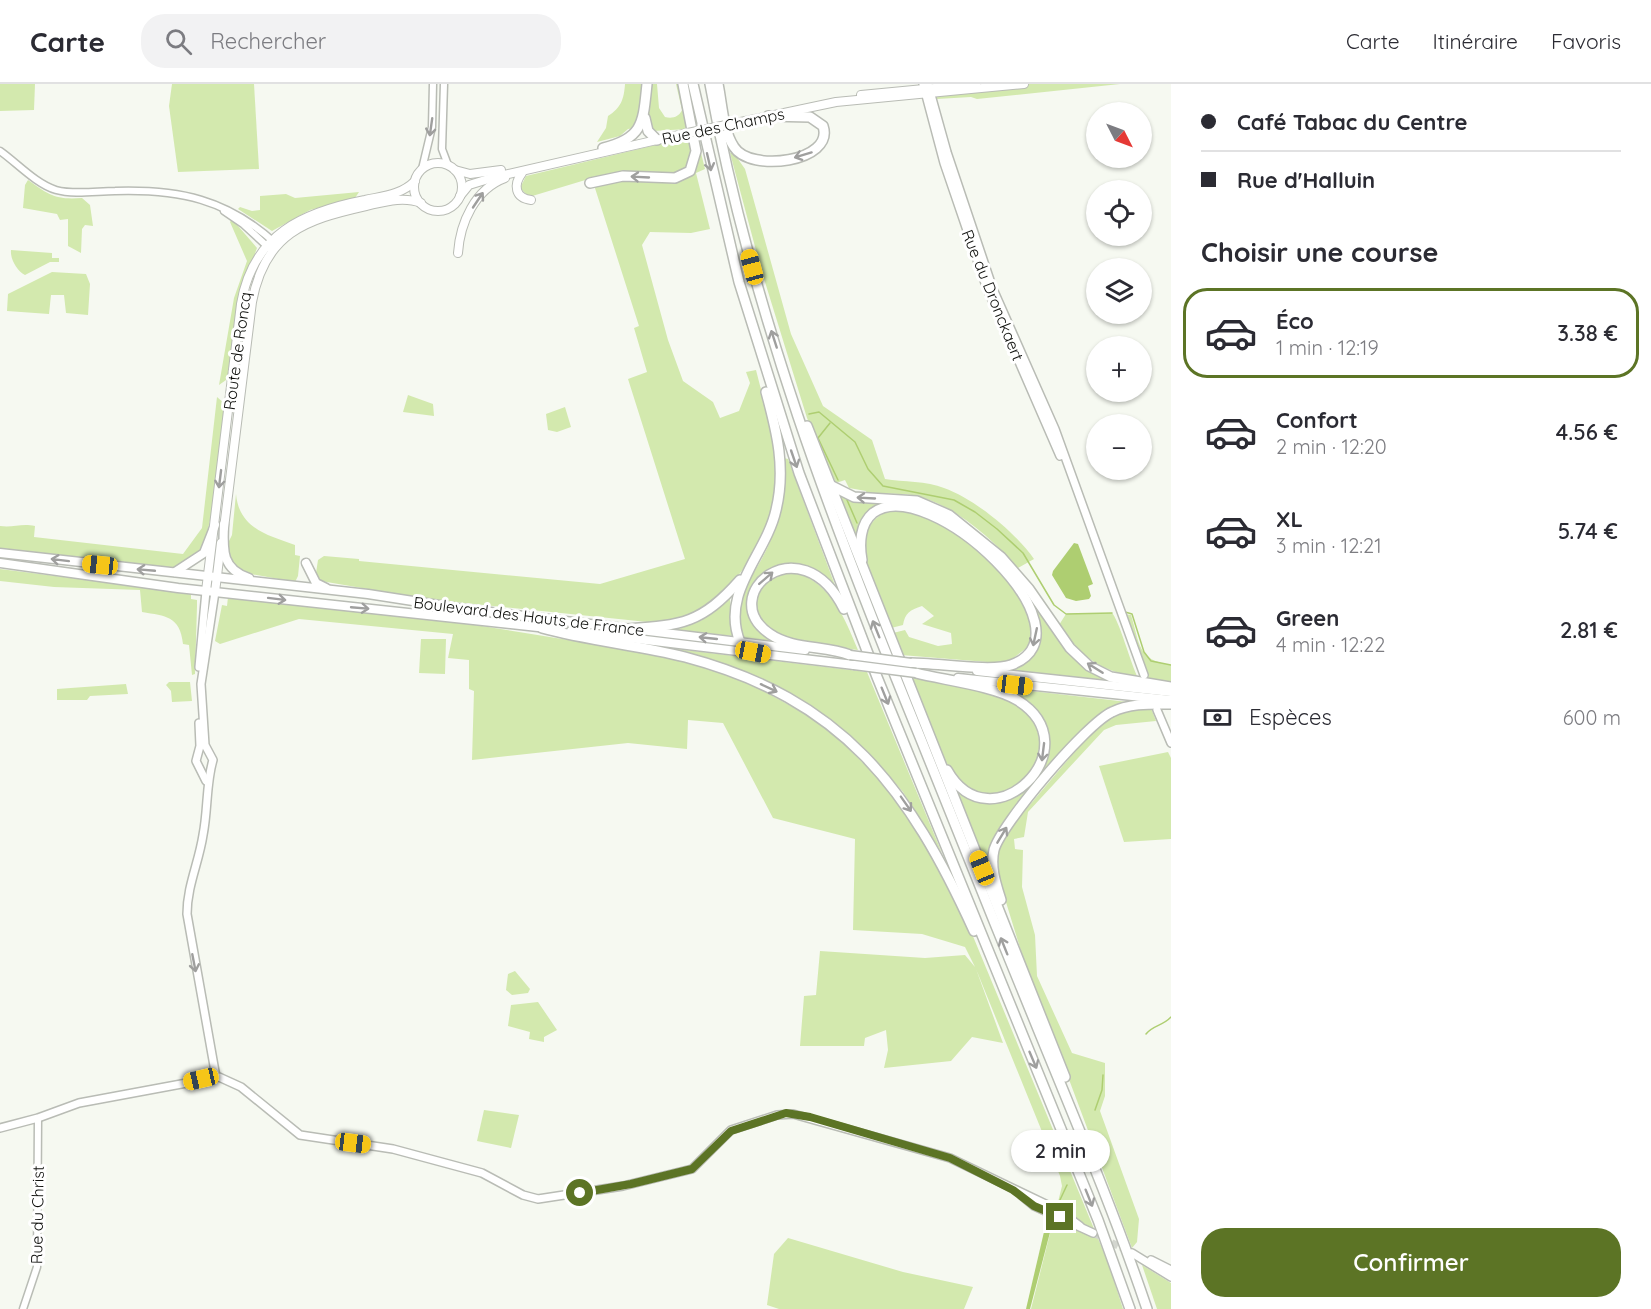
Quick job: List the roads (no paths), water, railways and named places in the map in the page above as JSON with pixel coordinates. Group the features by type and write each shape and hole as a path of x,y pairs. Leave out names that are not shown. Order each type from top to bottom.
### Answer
{"highway":[{"path":"647,84 645,126 657,140"},
{"path":"590,183 623,176 675,178 690,171 696,151 683,84"},
{"path":"693,84 720,208 751,323 800,473 863,642 1098,1220 1130,1309"},
{"path":"710,84 744,238 829,507 874,626 1076,1116 1148,1309"},
{"path":"718,84 731,141 746,158 763,161 798,157 817,149 823,142 824,126 814,118 768,116"},
{"path":"603,148 622,143 635,136 645,106"},
{"path":"751,323 755,353 774,421 781,461 780,488 774,518 735,600 740,642 747,650 770,656"},
{"path":"792,394 1009,931 1076,1107 1076,1116"},
{"path":"830,485 854,497 917,501 949,515 1001,557 1029,589 1070,648 1089,666 1111,677 1171,687"},
{"path":"877,608 862,558 862,532 866,521 876,512 897,505 925,512 974,542 1014,582 1033,611 1037,629 1034,644 1026,657 1012,665 993,668 911,663"},
{"path":"175,572 188,567 204,553 220,525"},
{"path":"220,525 223,552 229,567 240,575 269,585"},
{"name":"Boulevard des Hauts de France","path":"0,552 175,572 212,584 269,585 332,591 911,663 1171,692"},
{"name":"Boulevard des Hauts de France","path":"0,563 212,584 542,628 1171,702"},
{"path":"306,563 316,583 332,591"},
{"path":"626,628 668,626 692,620 722,599 753,564"},
{"path":"850,655 836,650 781,640 764,630 756,617 752,604 756,589 764,578 777,570 790,568 807,571 819,578 837,596 863,642"},
{"path":"542,628 663,652 720,668 783,694 838,731 884,776 916,819 949,877 1011,1005"},
{"path":"913,697 946,769 965,790 977,796 998,798 1019,790 1036,774 1042,760 1043,738 1039,724 1026,706 992,690 916,673"},
{"path":"1009,931 993,865 996,843 1004,831 1078,740 1099,720 1127,707 1171,702"}],"main road":[{"path":"927,89 976,84"},
{"path":"927,89 1024,84"},
{"name":"Rue des Champs","path":"460,196 472,184 538,166 868,94 927,89"},
{"name":"Rue du Dronckaert","path":"927,89 944,164 989,294 1079,500 1141,674"},
{"name":"Rue des Champs","path":"452,167 470,174 488,173 603,148 617,148"},
{"path":"434,163 452,167 462,182 460,196 454,205 443,211 432,210 420,203 415,193 415,181 422,169 434,163"},
{"path":"458,253 461,228 482,193 495,183 538,166"},
{"path":"522,173 517,181 516,189 521,196 531,200"},
{"name":"Route de Roncq","path":"199,688 220,525 242,299 252,268 290,226 311,213 401,191 415,181"},
{"name":"Route de Roncq","path":"272,246 300,226 325,215 388,201 408,200 420,203"},
{"path":"199,688 205,742 213,758 210,765 203,837 188,891 187,905 189,937 216,1077"},
{"path":"199,688 200,746 196,762 205,777 207,792"},
{"path":"1157,710 1171,743"},
{"path":"198,754 208,752"},
{"path":"200,766 210,765"},
{"path":"0,1128 38,1118 79,1103 216,1077 241,1087 290,1129 303,1136 383,1147 451,1164 486,1174 535,1199 623,1186 692,1169 727,1134 780,1114 810,1117 950,1158 1060,1211 1094,1233"},
{"path":"1171,1270 1132,1252 1171,1277"}],"street":[{"path":"422,169 432,127 433,84"},
{"path":"444,84 442,149 452,167"},
{"path":"0,151 46,185 57,190 156,190 210,203 243,216 272,246"},
{"name":"Rue du Christ","path":"23,1309 37,1267 38,1118"}],"waterway":[{"path":"809,414 819,412 855,442 868,469 883,486 954,500 997,529 1023,553 1054,605 1066,614 1112,613"},
{"path":"830,423 818,438 838,480"},
{"path":"847,500 857,523"},
{"path":"1125,612 1132,614 1144,652 1151,661 1171,665"},
{"path":"1146,1034 1171,1017"},
{"path":"1095,1110 1102,1090 1103,1075"},
{"path":"1059,1202 1067,1185"}],"tunnel":[{"path":"1093,1233 1126,1250"}]}
